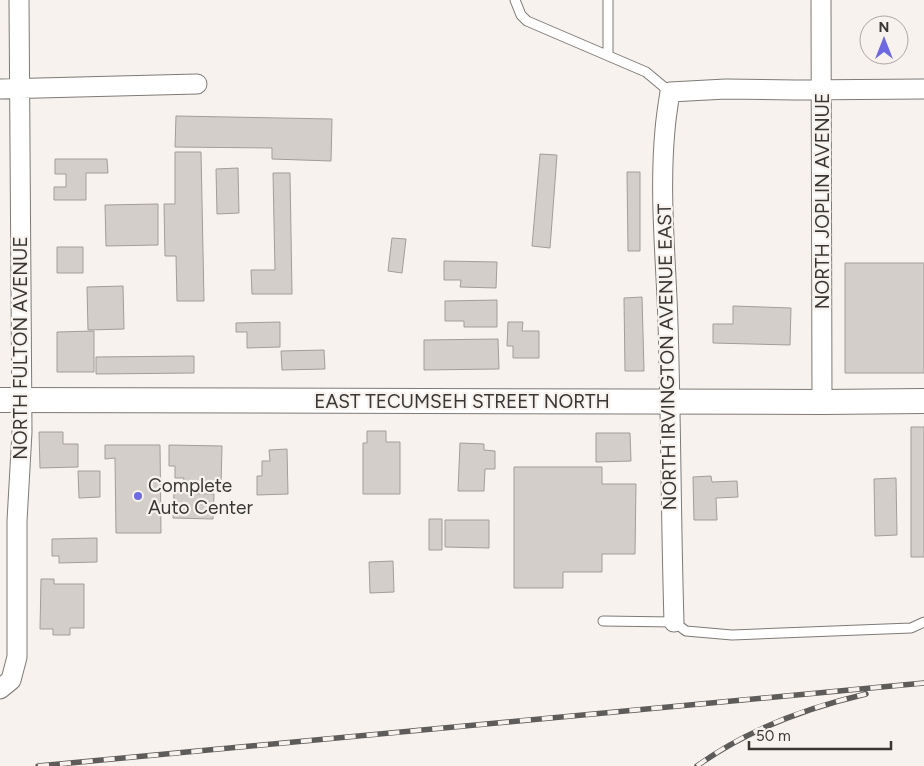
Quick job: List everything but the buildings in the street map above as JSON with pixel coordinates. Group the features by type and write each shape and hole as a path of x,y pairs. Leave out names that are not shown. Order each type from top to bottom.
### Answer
{"street":[{"name":"NORTH FULTON AVENUE","path":"0,689 11,680 17,657 17,521 11,400 20,88 19,0"},
{"name":"NORTH JOPLIN AVENUE","path":"821,0 822,402"},
{"path":"0,89 197,84"},
{"path":"670,92 726,88 822,90 924,89"},
{"name":"NORTH IRVINGTON AVENUE EAST","path":"670,92 664,129 663,177 674,622"},
{"name":"EAST TECUMSEH STREET NORTH","path":"11,400 924,401"}],"lane":[{"path":"515,0 521,16 527,22 646,72 670,92"},
{"path":"608,0 608,55"},
{"path":"603,621 674,622 686,630 732,635 911,628 924,622"}],"railway":[{"path":"38,766 924,683"},
{"path":"697,766 736,741 778,721 821,706 866,694"}],"place":[{"name":"Complete Auto Center","path":"138,496"}]}
